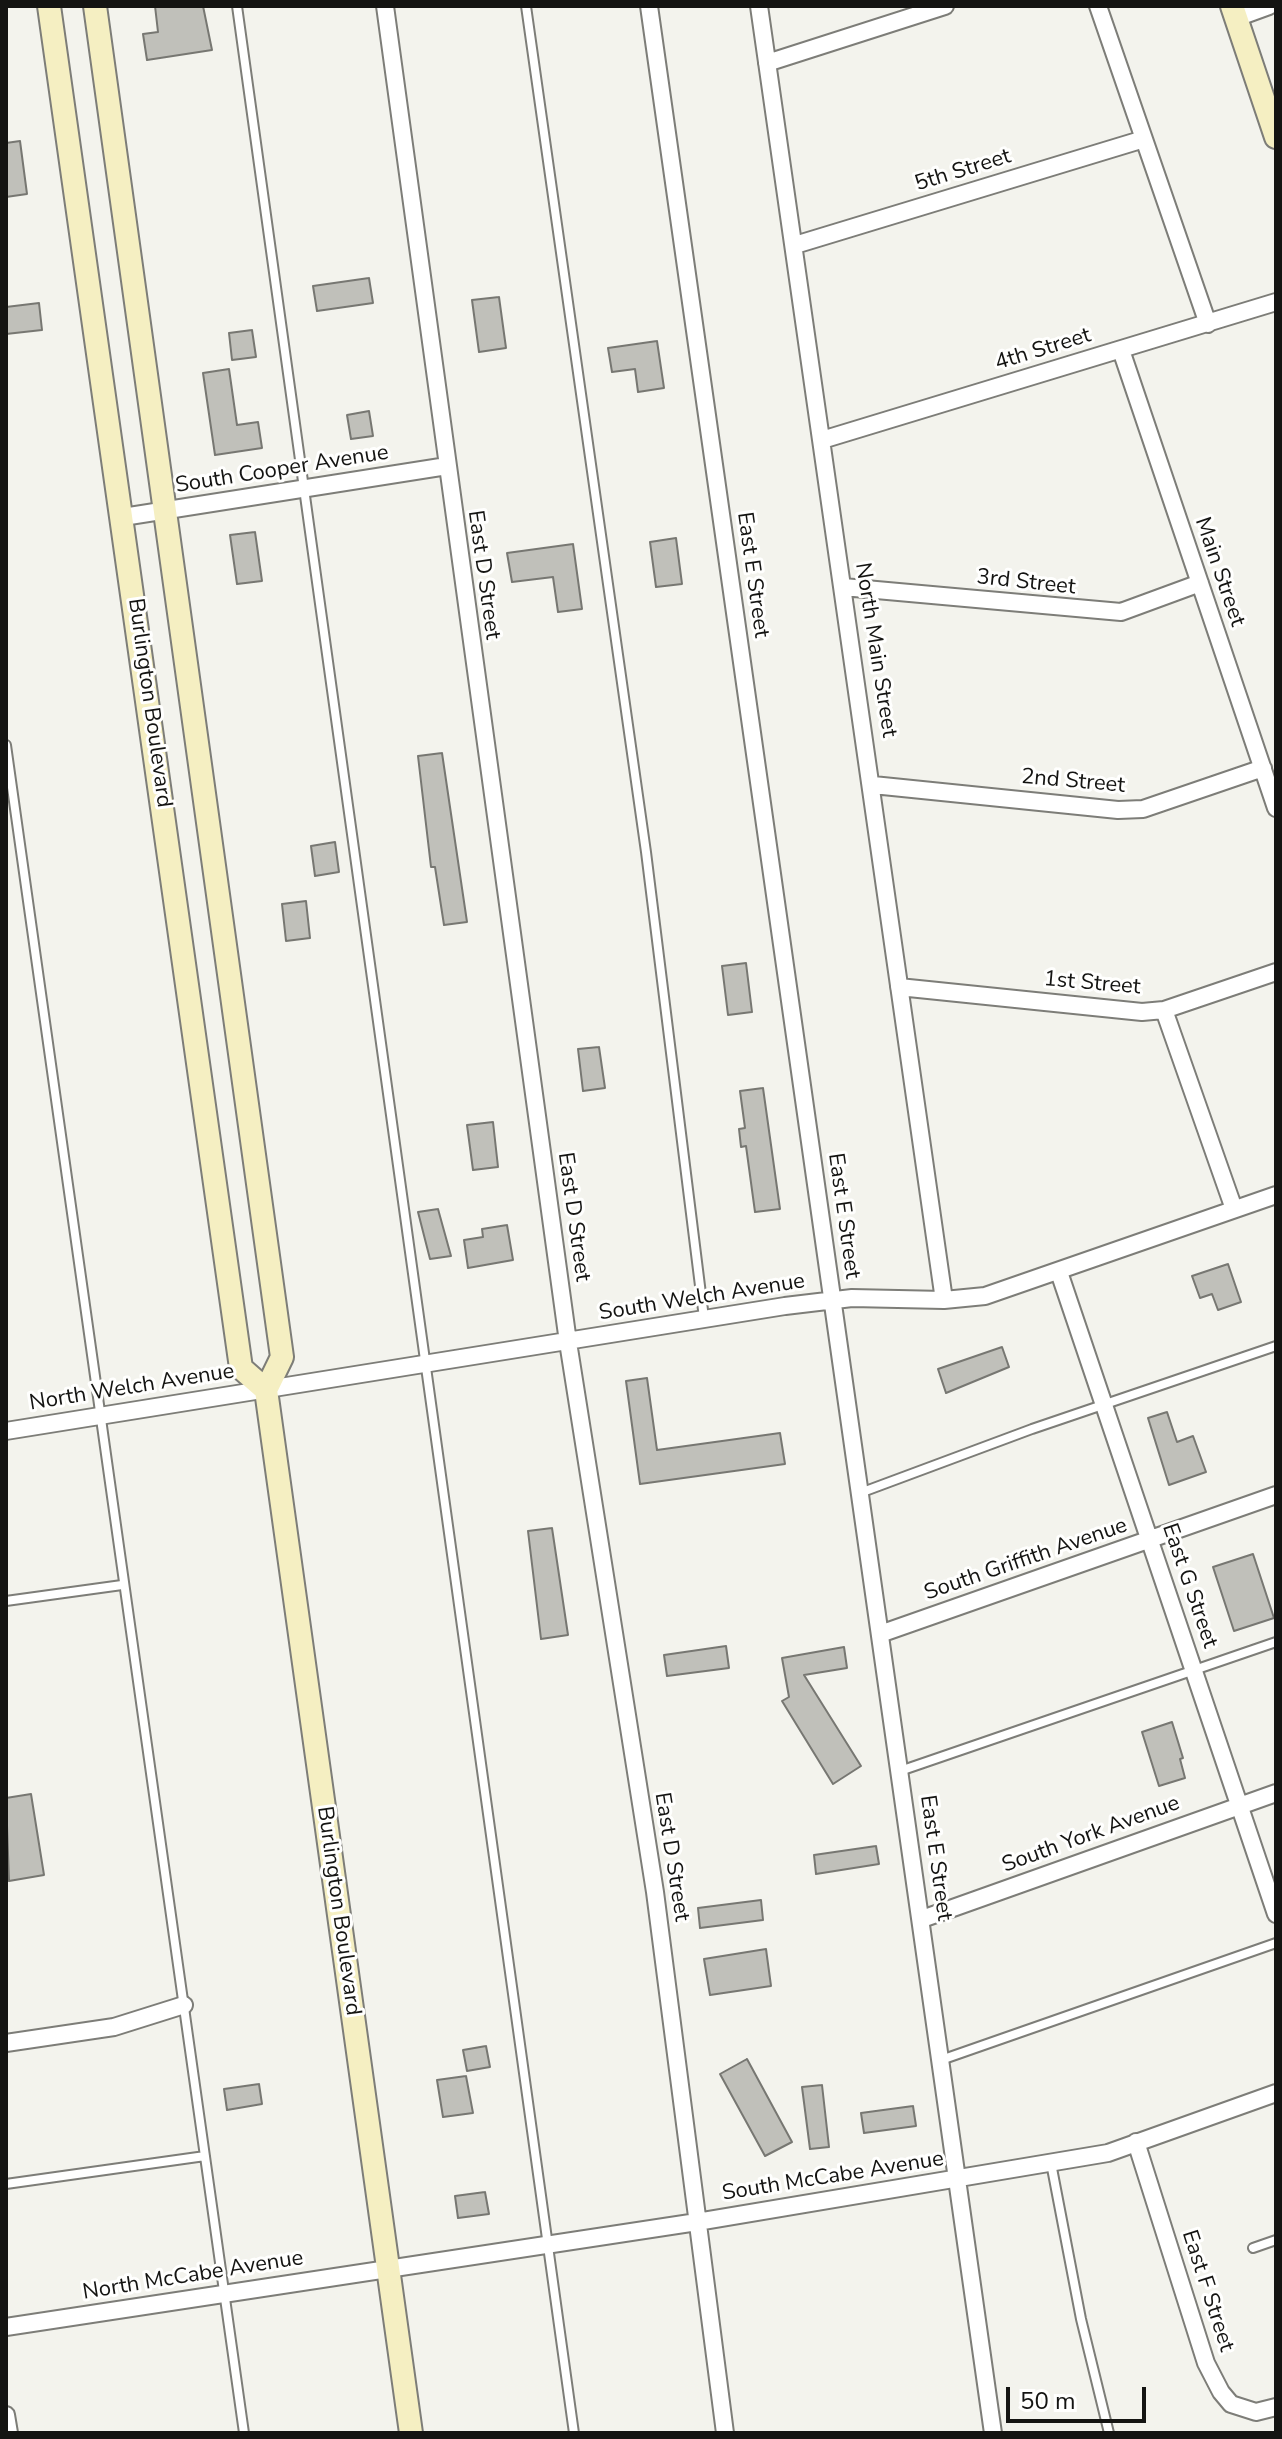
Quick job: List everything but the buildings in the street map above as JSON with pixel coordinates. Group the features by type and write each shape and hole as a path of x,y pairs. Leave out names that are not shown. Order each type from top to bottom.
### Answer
{"street":[{"name":"Burlington Boulevard","path":"49,6 241,1368 266,1390"},
{"name":"Burlington Boulevard","path":"95,6 282,1357 266,1390 411,2433"},
{"name":"East D Street","path":"385,6 568,1342 655,1892 725,2433"},
{"name":"East E Street","path":"649,6 993,2433"},
{"name":"North Main Street","path":"759,6 873,785 944,1300"},
{"path":"767,63 945,6"},
{"path":"1098,6 1208,324"},
{"path":"1269,6 1234,12 1276,137"},
{"name":"5th Street","path":"795,245 1144,139"},
{"name":"4th Street","path":"822,440 1276,302"},
{"name":"Main Street","path":"1121,350 1276,808"},
{"name":"South Cooper Avenue","path":"123,517 447,466"},
{"name":"3rd Street","path":"843,587 1121,612 1200,583"},
{"name":"2nd Street","path":"873,785 1118,810 1143,809 1263,768"},
{"name":"1st Street","path":"899,987 1142,1012 1164,1010 1276,972"},
{"path":"1164,1010 1234,1209"},
{"name":"South Welch Avenue","path":"266,1390 704,1318 832,1301 944,1300 985,1296 1276,1195"},
{"name":"East G Street","path":"1059,1272 1276,1914"},
{"name":"North Welch Avenue","path":"6,1431 266,1390"},
{"name":"South Griffith Avenue","path":"880,1634 1276,1495"},
{"name":"South York Avenue","path":"922,1919 1276,1793"},
{"path":"6,2043 114,2027 184,2005"},
{"name":"South McCabe Avenue","path":"387,2269 697,2222 1108,2153 1276,2093"},
{"name":"East F Street","path":"1136,2142 1206,2363 1221,2392 1231,2404 1256,2412 1276,2407"},
{"name":"North McCabe Avenue","path":"6,2327 387,2269"},
{"path":"6,2415 9,2433"}],"lane":[{"path":"237,6 574,2433"},
{"path":"526,6 646,852 704,1318"},
{"path":"6,745 122,1585 244,2433"},
{"path":"860,1493 1032,1429 1276,1346"},
{"path":"6,1601 122,1585"},
{"path":"900,1771 1276,1642"},
{"path":"941,2060 1276,1943"},
{"path":"6,2184 205,2156"},
{"path":"1051,2163 1081,2319 1109,2433"},
{"path":"1253,2248 1276,2240"}]}
